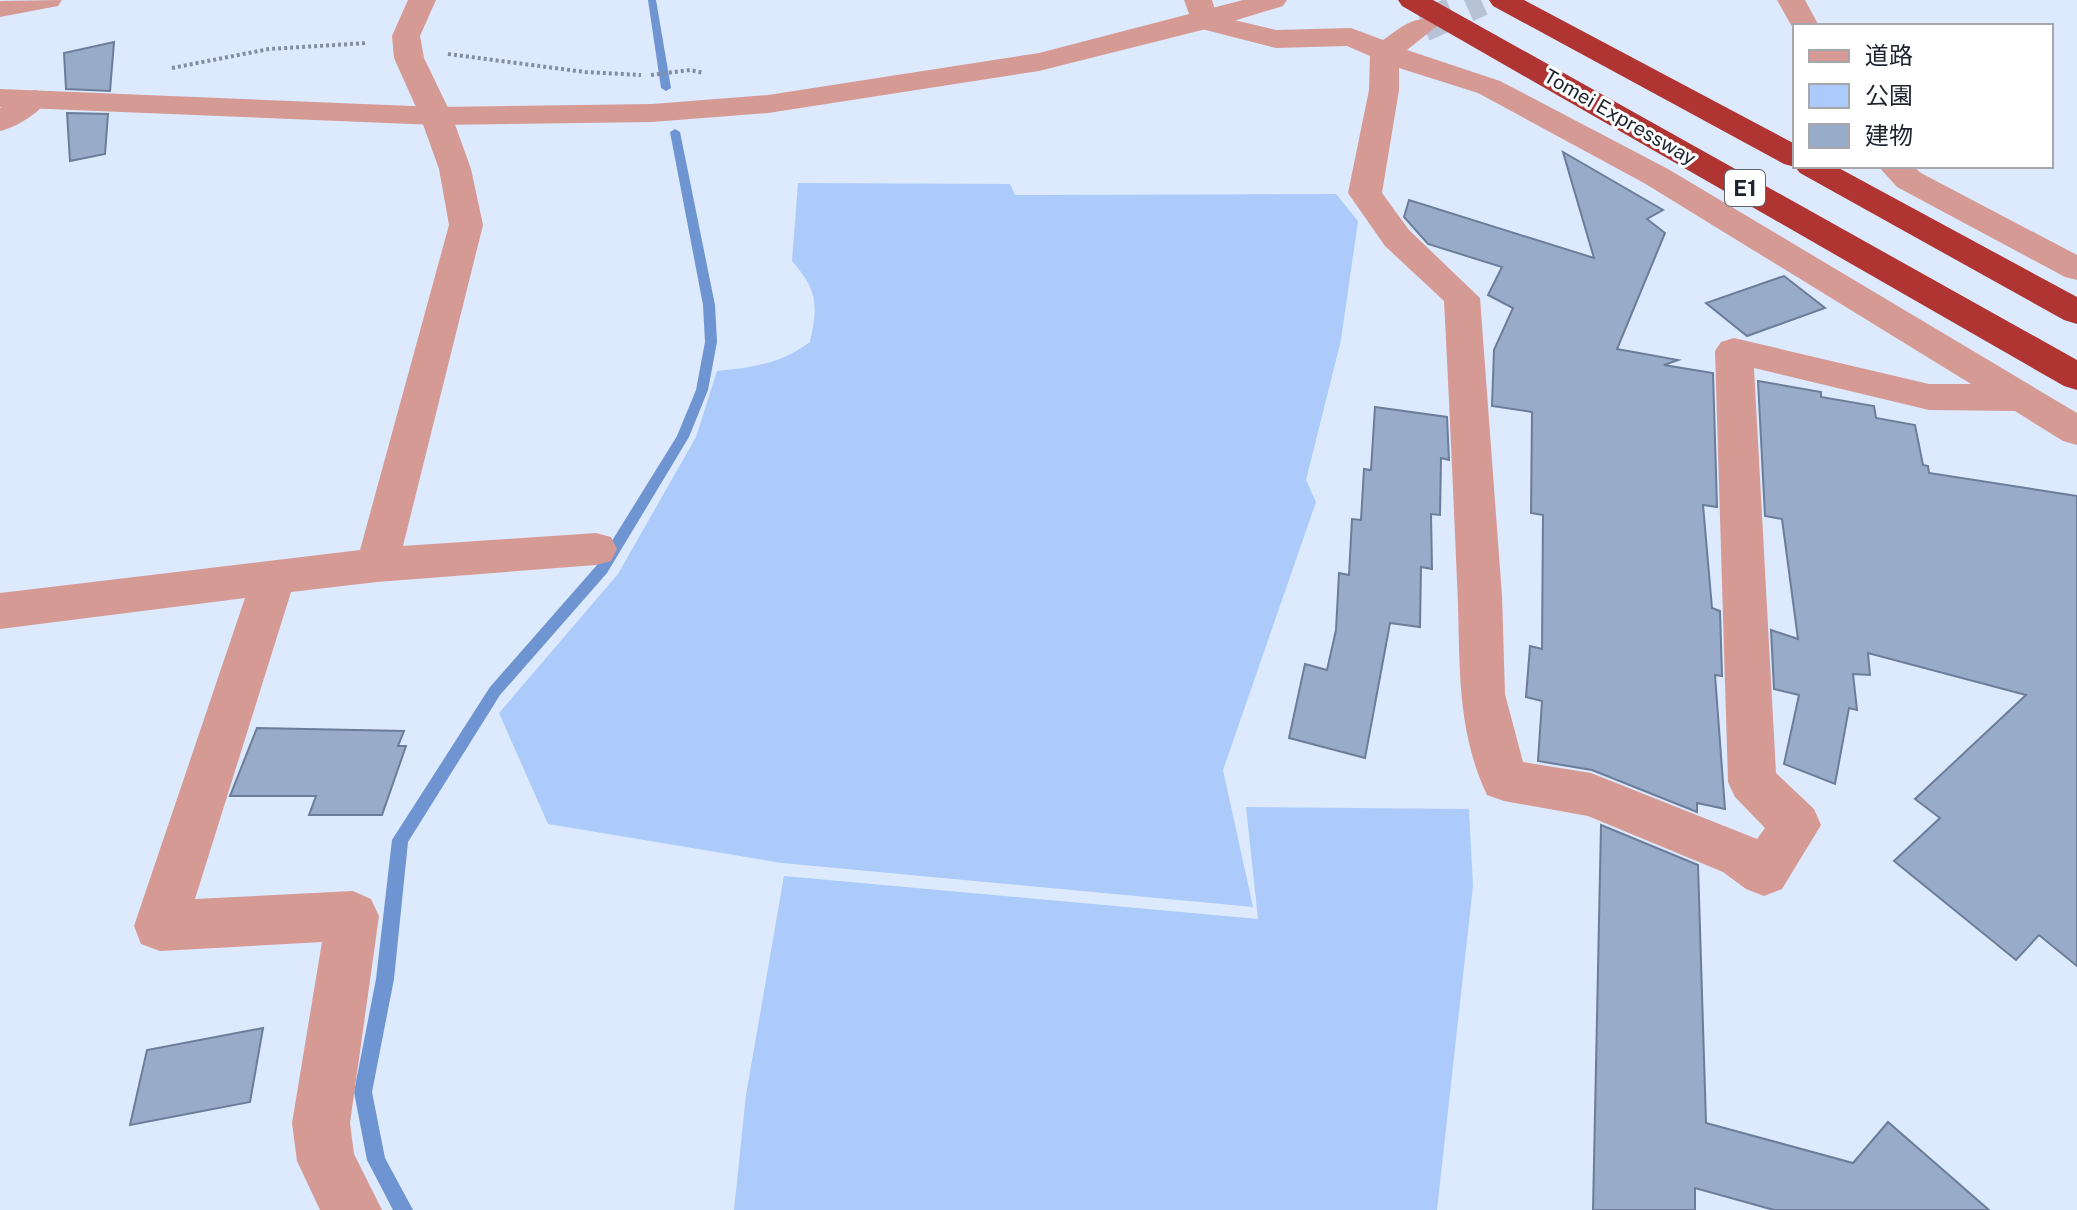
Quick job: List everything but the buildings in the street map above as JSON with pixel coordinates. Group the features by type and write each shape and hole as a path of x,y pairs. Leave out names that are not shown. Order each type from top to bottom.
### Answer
{"highway":[{"name":"Tomei Expressway","path":"1503,0 1793,156"},
{"name":"Tomei Expressway","path":"1418,13 2077,377"},
{"path":"1815,168 2077,312"}],"street":[{"path":"0,9 48,0"},
{"path":"377,565 466,225 455,169 436,116 409,58 406,36 422,0"},
{"path":"0,98 436,116 652,113 768,104 1039,62 1201,11 1273,0"},
{"path":"1791,0 1804,24"},
{"path":"1201,11 1276,39 1351,37 1385,52 1489,87 1656,176 2077,431"},
{"path":"1418,13 1385,52 1384,90 1365,193 1397,238 1462,298 1479,580 1482,694 1504,780 1591,795 1741,856 1764,872 1796,825 1752,782 1734,351 1929,397 2023,398"},
{"path":"0,122 34,99"},
{"path":"1896,168 1909,180 2077,269"},
{"path":"0,611 377,565 596,549"},
{"path":"274,577 160,926 353,916 321,1123 326,1161 352,1210"}],"path":[{"path":"647,76 690,70"}],"green space":[{"path":"798,183 1010,184 1015,195 1336,194 1358,221 1341,340 1306,480 1316,502 1223,770 1253,907 782,863 548,824 499,713 618,574 696,437 717,371 766,363 789,355 810,342 814,298 807,281 792,261"},
{"path":"1246,807 1469,809 1473,886 1437,1210 734,1210 746,1095 784,876 1258,919"}],"waterway":[{"path":"652,0 666,88"},
{"path":"403,1210 376,1160 363,1092 385,979 400,840 495,691 602,569 683,437 702,390 711,342 709,305 675,132"}],"tunnel":[{"path":"1423,26 1481,0"}]}
